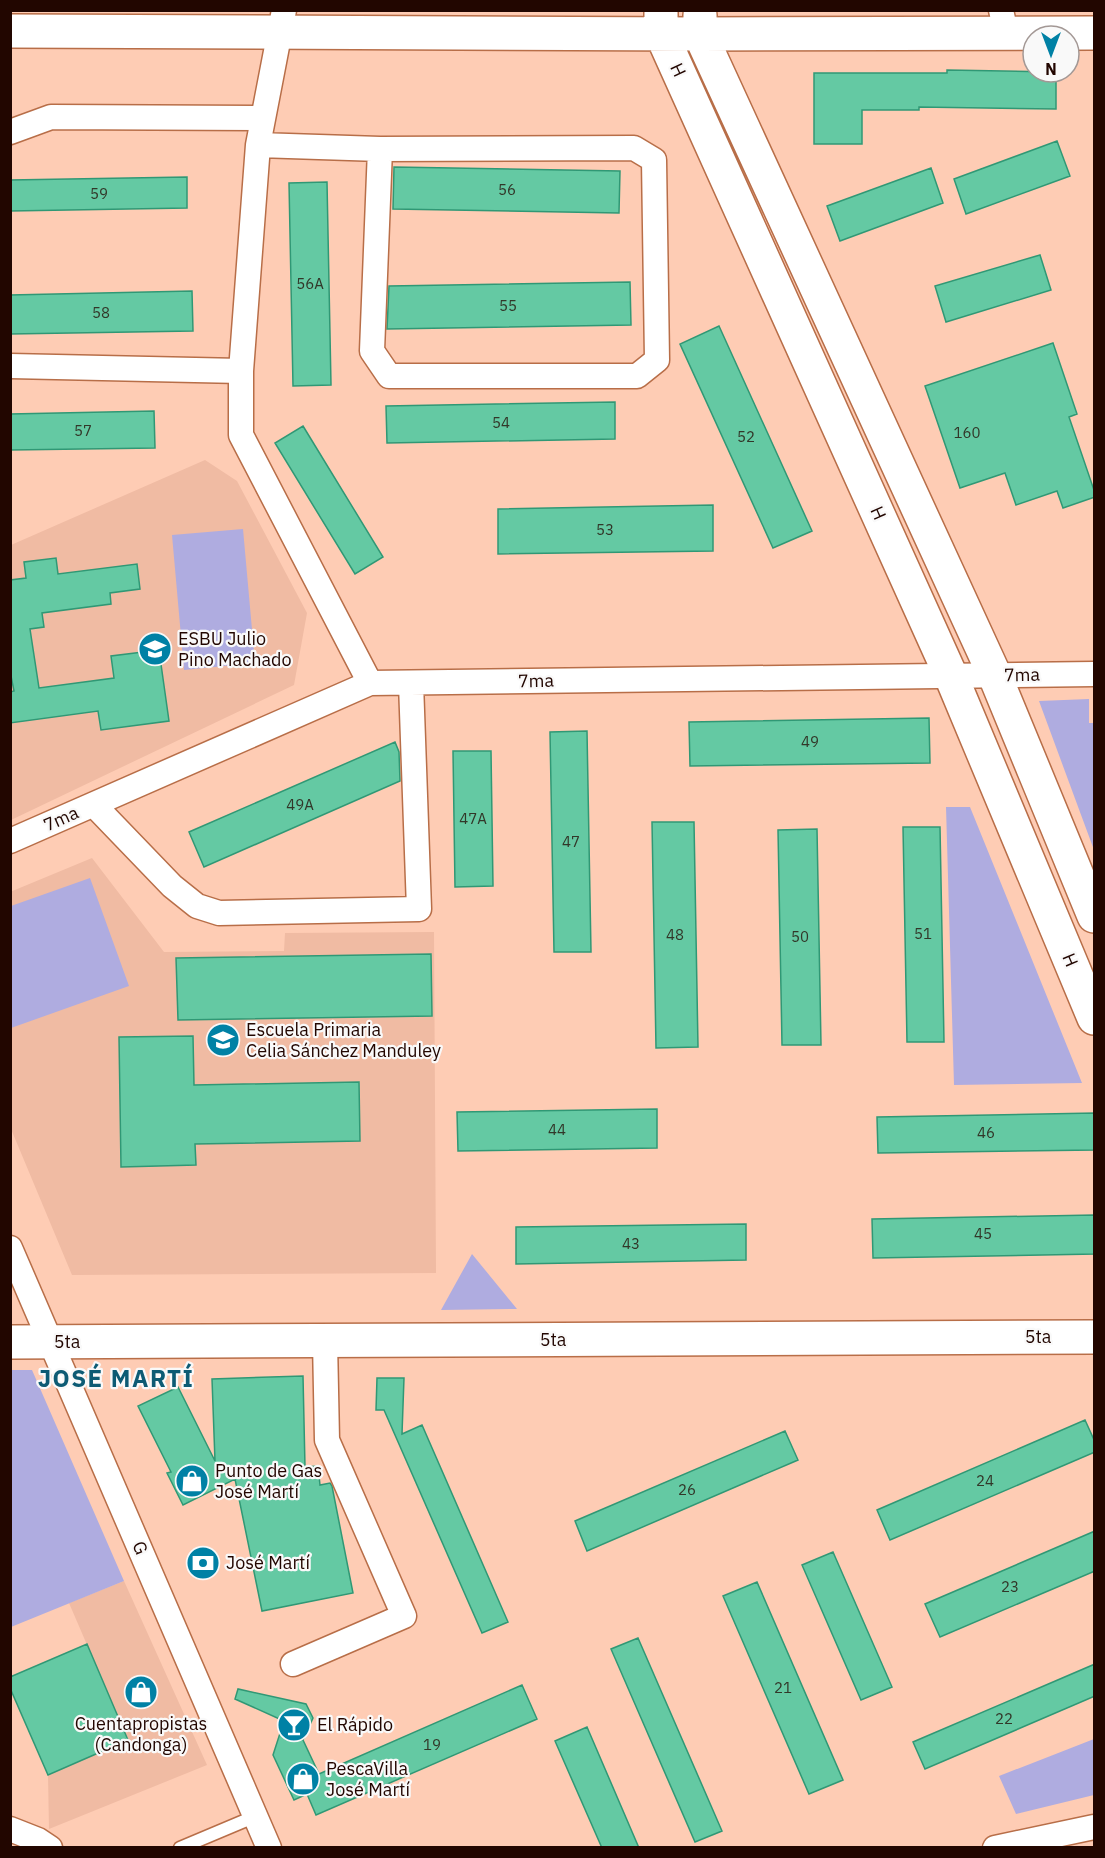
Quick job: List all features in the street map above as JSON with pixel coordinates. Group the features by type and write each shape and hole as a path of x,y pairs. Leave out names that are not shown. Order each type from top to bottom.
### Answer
{"street":[{"path":"282,21 258,146 241,371 241,435 370,683"},
{"path":"10,32 282,21 1004,22 1095,33"},
{"name":"H","path":"661,22 951,676 1094,1016"},
{"name":"H","path":"700,22 995,676 1095,916"},
{"path":"10,132 51,117 263,118"},
{"path":"258,146 380,149 634,148 654,160 657,360 637,376 389,376 372,351 380,149"},
{"path":"10,366 241,371"},
{"name":"7ma","path":"10,841 370,683 1095,674"},
{"path":"94,805 172,886 197,906 219,913 419,909 411,682"},
{"name":"G","path":"10,1248 269,1848"},
{"name":"5ta","path":"10,1342 1095,1337"},
{"path":"293,1665 404,1616 327,1440 325,1341"},
{"path":"995,1848 1095,1827"},
{"path":"10,1829 38,1840 50,1848"}],"lane":[{"path":"180,1848 256,1816"}],"shaded area":[{"name":"ESBU Julio Pino Machado","path":"205,460 237,481 307,613 294,685 11,820 11,545"},
{"path":"243,529 255,663 184,670 172,535"},
{"path":"1089,699 1089,723 1094,723 1094,850 1039,701"},
{"path":"946,807 970,807 1082,1083 954,1085"},
{"name":"Escuela Primaria Celia Sánchez Manduley","path":"92,858 164,952 284,951 285,933 434,932 436,1273 72,1275 11,1129 10,892"},
{"path":"90,878 129,986 11,1028 11,906"},
{"path":"472,1254 517,1309 441,1310"},
{"path":"11,1370 32,1370 124,1581 11,1627"},
{"name":"Cuentapropistas (Candonga)","path":"124,1581 207,1765 49,1829 48,1775 128,1740 69,1603"},
{"path":"1094,1739 1094,1795 1016,1814 999,1776"}],"building":[{"path":"947,70 1021,71 1021,84 1056,84 1056,109 919,107 919,110 862,110 862,144 814,144 814,73 947,73"},
{"path":"1057,141 1070,176 966,214 954,179"},
{"path":"394,167 620,171 619,213 393,209"},
{"path":"931,168 943,203 840,241 827,206"},
{"path":"187,177 187,208 10,211 10,180"},
{"path":"327,182 331,385 293,386 289,183"},
{"path":"1040,255 1051,290 946,322 935,286"},
{"path":"630,282 631,325 387,329 389,286"},
{"path":"192,291 193,331 10,334 10,295"},
{"path":"719,326 812,531 773,548 680,344"},
{"path":"1053,343 1077,414 1069,417 1095,497 1063,508 1057,491 1016,505 1005,473 960,488 925,386"},
{"path":"615,402 615,439 387,443 386,406"},
{"path":"154,411 155,448 10,450 10,414"},
{"path":"303,426 383,557 355,574 275,443"},
{"path":"713,505 713,551 498,554 498,509"},
{"path":"56,558 58,574 137,564 140,589 110,593 111,604 42,613 44,627 30,629 39,688 114,678 111,656 159,650 169,721 101,730 98,711 10,723 10,692 14,691 10,671 10,580 26,578 24,562"},
{"path":"929,718 930,763 690,766 689,722"},
{"path":"587,731 591,952 554,952 550,732"},
{"path":"395,742 399,752 400,781 204,867 189,832"},
{"path":"453,751 491,751 493,886 455,887"},
{"path":"652,822 694,822 698,1047 656,1048"},
{"path":"903,827 940,827 944,1042 907,1042"},
{"path":"817,829 821,1045 782,1045 778,830"},
{"path":"431,954 432,1016 178,1020 176,958"},
{"path":"193,1036 194,1085 359,1082 360,1141 195,1144 196,1165 121,1167 119,1037"},
{"path":"657,1109 657,1148 458,1151 457,1112"},
{"path":"1095,1113 1095,1150 878,1153 877,1117"},
{"path":"1094,1215 1095,1254 873,1258 872,1219"},
{"path":"746,1224 746,1260 516,1264 516,1227"},
{"path":"303,1376 305,1467 318,1466 320,1485 330,1483 332,1486 353,1593 262,1611 235,1479 183,1505 167,1473 171,1472 138,1406 178,1387 215,1461 212,1379"},
{"path":"377,1378 404,1378 402,1434 422,1425 508,1622 482,1633 384,1410 376,1410"},
{"path":"1085,1420 1095,1442 1095,1452 890,1540 877,1510"},
{"path":"785,1431 798,1460 587,1551 575,1521"},
{"path":"1095,1531 1095,1571 940,1637 925,1604"},
{"path":"833,1552 892,1687 861,1700 802,1565"},
{"path":"757,1582 843,1780 809,1794 723,1596"},
{"path":"638,1638 722,1831 695,1842 611,1649"},
{"path":"87,1644 128,1740 48,1775 10,1688 10,1677"},
{"path":"1095,1664 1095,1696 925,1769 913,1742"},
{"path":"522,1685 537,1719 316,1815 307,1794 294,1800 273,1755 284,1721 235,1699 238,1689 306,1704 313,1718 303,1740 319,1774"},
{"path":"587,1727 639,1848 602,1848 555,1741"}],"place":[{"name":"ESBU Julio Pino Machado","path":"155,649"},
{"name":"Escuela Primaria Celia Sánchez Manduley","path":"223,1040"},
{"name":"Punto de Gas José Martí","path":"192,1481"},
{"name":"José Martí","path":"203,1563"},
{"name":"Cuentapropistas (Candonga)","path":"141,1692"},
{"name":"El Rápido","path":"294,1725"},
{"name":"PescaVilla José Martí","path":"303,1779"}],"district":[{"name":"JOSÉ MARTÍ","path":"116,1379"}]}
